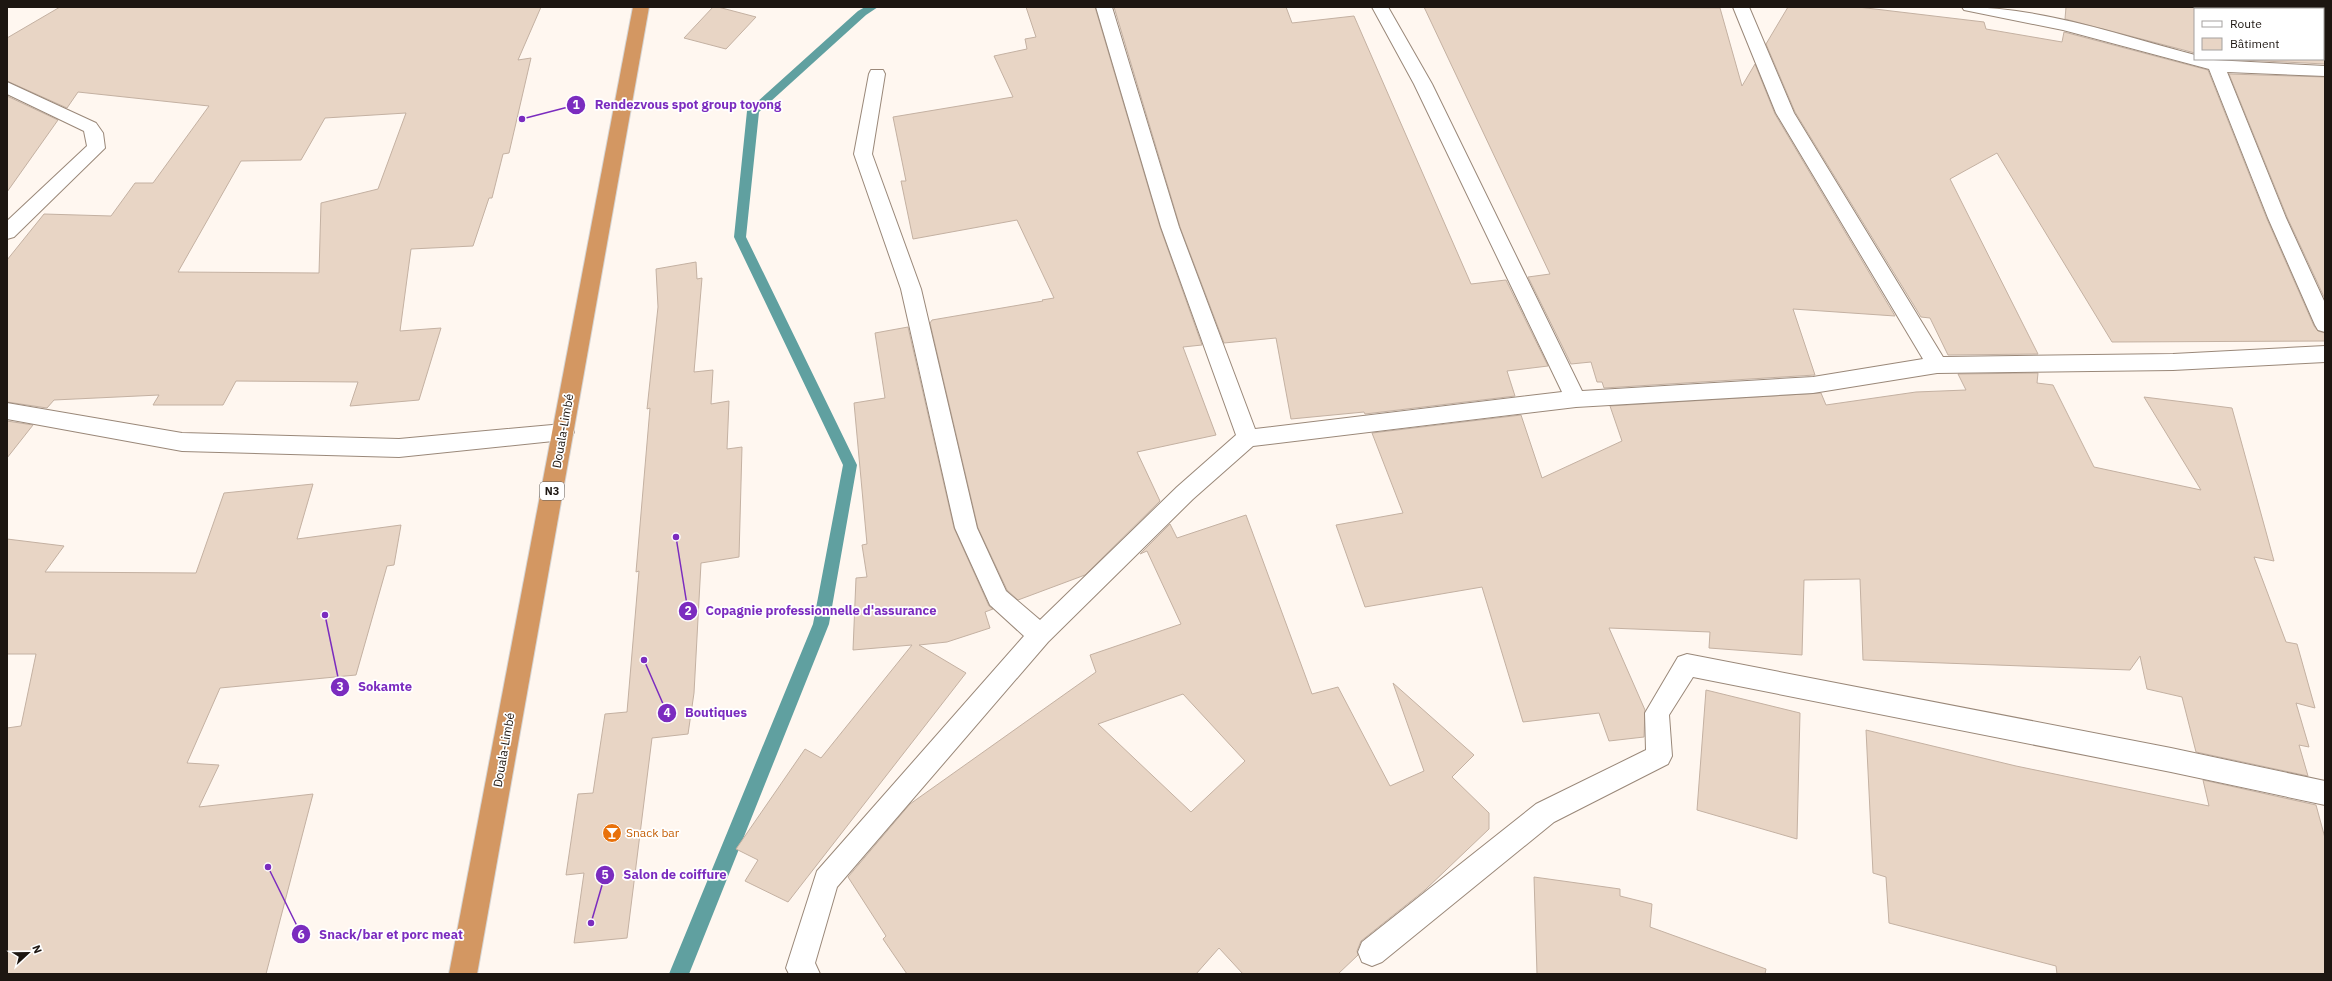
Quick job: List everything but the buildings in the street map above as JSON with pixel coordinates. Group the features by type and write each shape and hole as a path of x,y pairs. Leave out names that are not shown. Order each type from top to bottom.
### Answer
{"highway":[{"name":"Douala-Limbé","path":"463,974 641,7"}],"street":[{"path":"1104,7 1170,227 1248,438"},
{"path":"1380,7 1423,84 1576,399"},
{"path":"1741,7 1785,113 1937,365"},
{"path":"1970,7 2064,25 2216,66 2325,71"},
{"path":"2216,66 2277,218 2325,325"},
{"path":"878,74 863,154 912,289 966,528 998,598 1040,635"},
{"path":"7,87 90,127 96,142 96,148 7,232"},
{"path":"806,974 800,968 826,880 1040,635 1185,493 1248,438 1576,399 1813,385 1937,365 2173,362 2325,354"},
{"path":"7,411 182,442 399,448 563,432"},
{"path":"1372,952 1545,813 1659,756 1657,713 1687,665 2164,759 2325,793"}],"waterway":[{"path":"679,974 821,624 850,465 740,237 753,111 862,13 873,7"}],"place":[{"name":"Rendezvous spot group toyong","path":"522,119"},
{"name":"Copagnie professionnelle d'assurance","path":"676,537"},
{"name":"Sokamte","path":"325,615"},
{"name":"Boutiques","path":"644,660"},
{"name":"Snack bar","path":"612,833"},
{"name":"Snack/bar et porc meat","path":"268,867"},
{"name":"Salon de coiffure","path":"591,923"}]}
